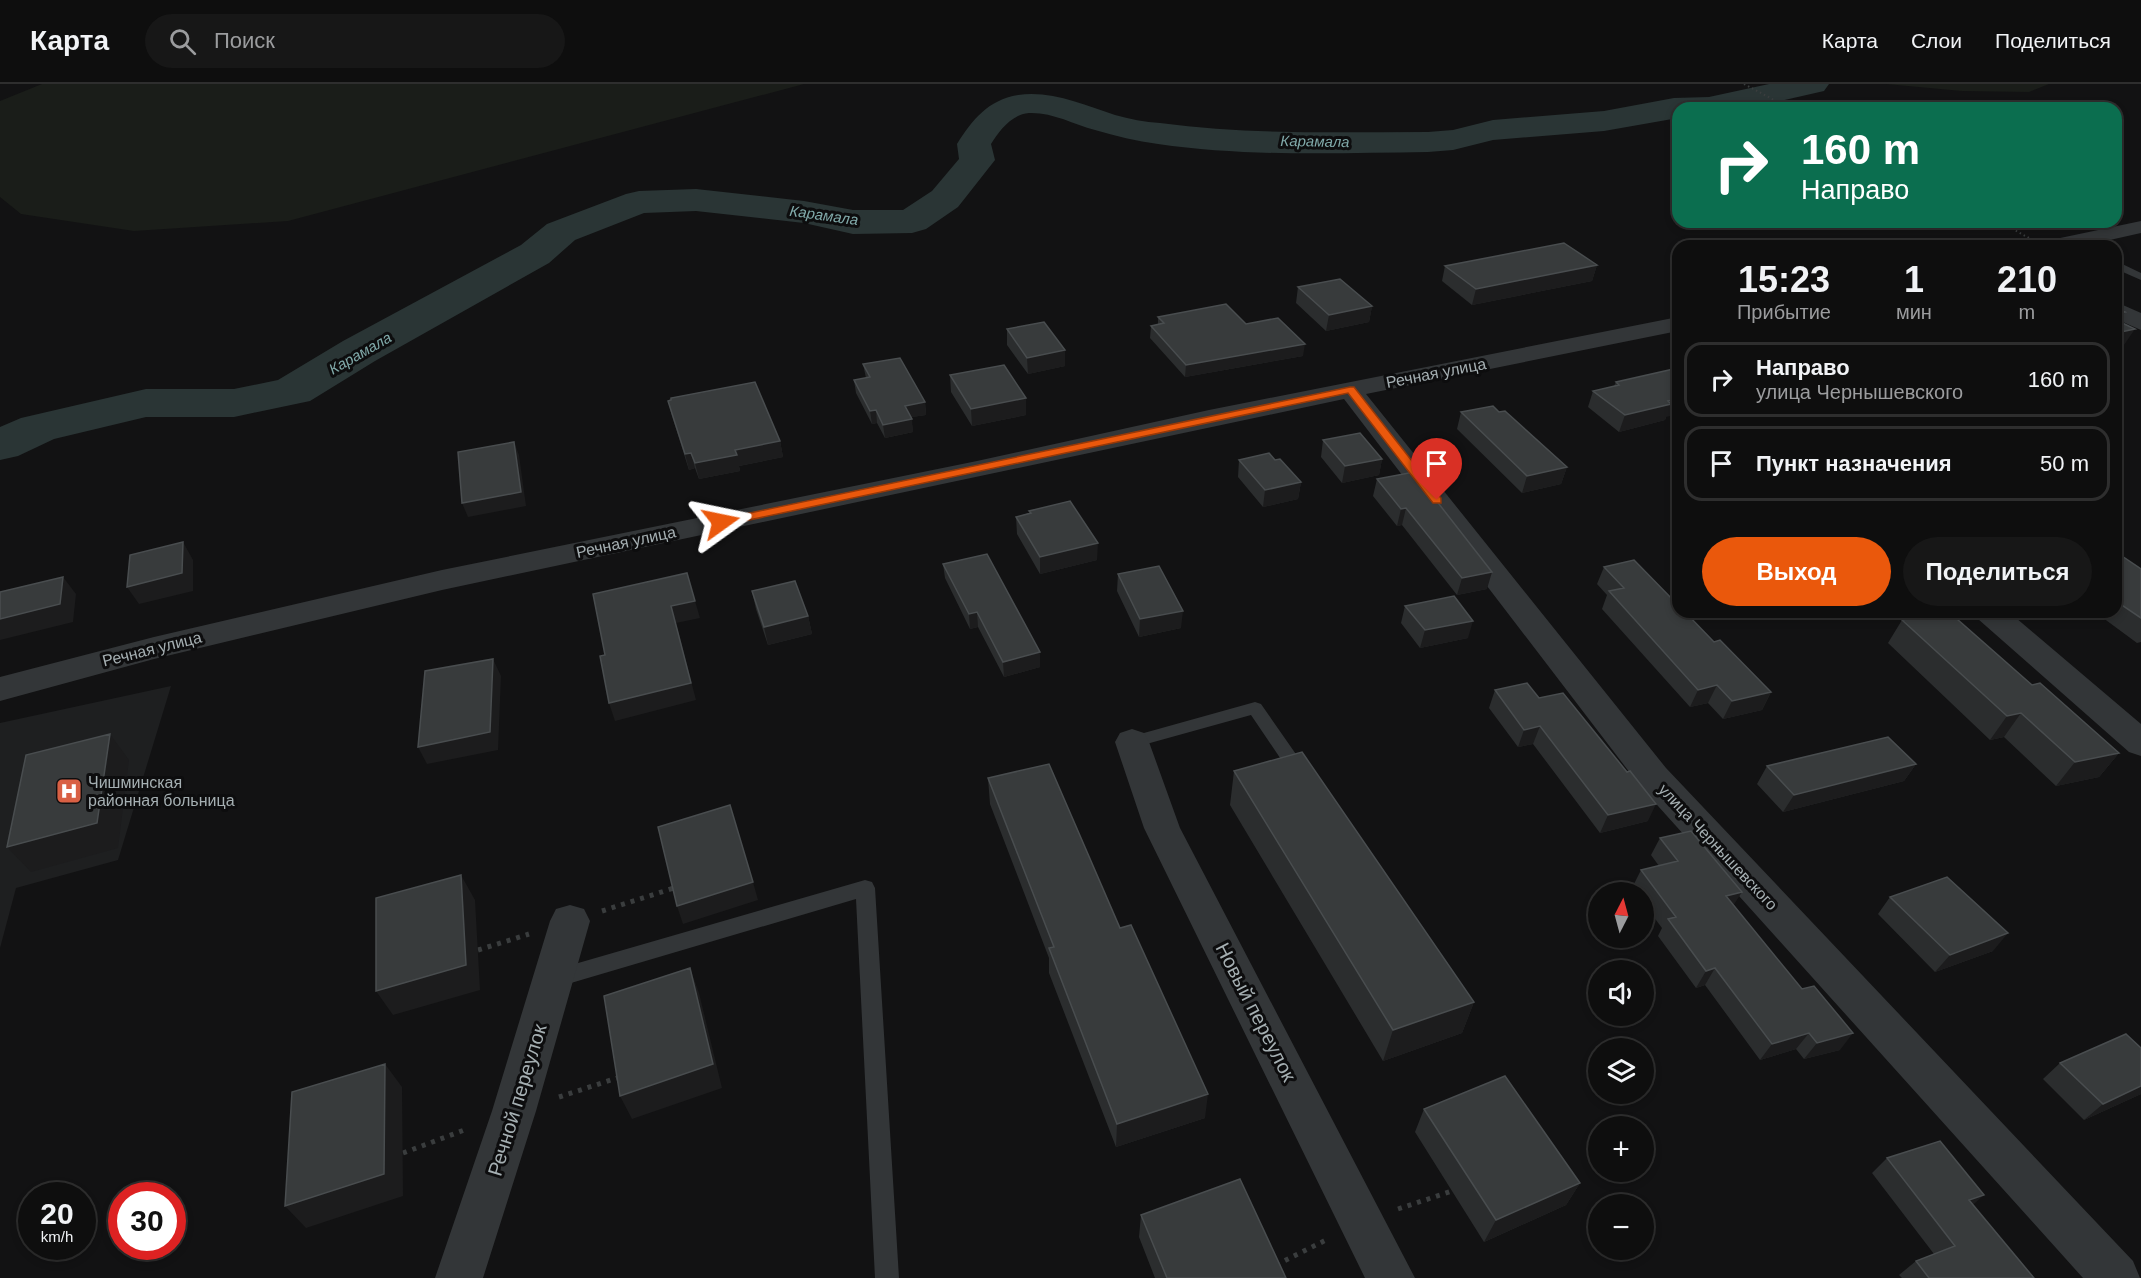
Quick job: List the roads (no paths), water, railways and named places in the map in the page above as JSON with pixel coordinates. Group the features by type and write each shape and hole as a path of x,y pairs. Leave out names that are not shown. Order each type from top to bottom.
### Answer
{"street":[{"path":"2081,240 2141,228"},
{"path":"2122,312 2141,323"},
{"name":"Речная улица","path":"0,689 154,648 442,580 1350,390 1672,330"},
{"name":"улица Чернышевского","path":"1350,390 1653,777 2116,1278"},
{"path":"1996,618 2141,743"},
{"name":"Новый переулок","path":"1132,742 1162,828 1391,1278"},
{"name":"Речной переулок","path":"459,1278 514,1111 570,921"}],"lane":[{"path":"2122,267 2141,277"},
{"path":"1132,742 1255,708 1308,786"},
{"path":"554,979 865,888 887,1278"}],"waterway":[{"name":"Карамала","path":"1732,102 1813,84"},
{"name":"Карамала","path":"0,445 38,428 146,403 234,403 293,391 359,351 535,254 561,232 639,202 696,200 804,212 853,222 912,221 945,199 977,160 974,144 982,132 1003,111 1016,105 1029,103 1054,106 1106,123 1156,133 1273,143 1453,140 1493,130 1604,121 1672,108"}],"place":[{"name":"Чишминская районная больница","path":"69,791"}]}
